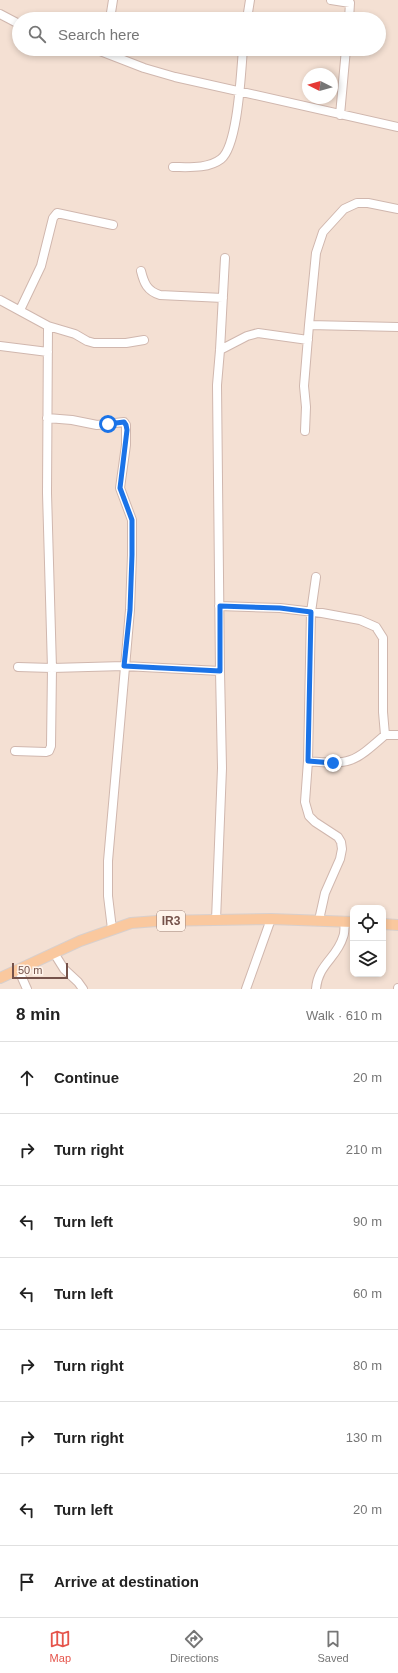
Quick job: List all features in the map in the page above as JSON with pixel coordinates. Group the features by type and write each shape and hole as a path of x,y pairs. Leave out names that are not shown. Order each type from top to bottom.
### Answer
{"main road":[{"name":"IR3","path":"0,978 19,971 54,952 112,929 143,922 271,919 349,922"},
{"path":"386,924 398,925"}],"street":[{"path":"111,12 113,0"},
{"path":"248,12 250,0"},
{"path":"331,0 350,3 349,12"},
{"path":"0,14 12,20"},
{"path":"114,56 137,66 169,75 398,127"},
{"path":"173,167 203,166 215,162 225,155 234,128 240,91 242,56"},
{"path":"340,115 345,56"},
{"path":"305,432 306,407 304,386 309,325 316,253 324,232 344,209 357,203 368,203 398,209"},
{"path":"20,310 41,266 55,215 60,213 113,225"},
{"path":"216,920 222,768 217,385 225,258"},
{"path":"140,271 143,282 153,293 160,295 223,298"},
{"path":"0,300 48,326 75,334 86,341 94,343 126,344 144,340"},
{"path":"309,325 398,327"},
{"path":"15,751 46,752 50,749 52,668 47,493 48,326"},
{"path":"220,350 247,336 258,333 308,340"},
{"path":"0,346 48,352"},
{"path":"47,418 72,420 97,425 124,422 126,425 126,444 120,488 132,520 132,555 130,610 108,861 108,896 112,929"},
{"path":"316,578 311,612 306,802 309,816 315,822 338,837 341,842 342,849 340,859 325,893 320,920"},
{"path":"220,606 280,608 311,612 360,620 376,627 381,632 383,638 383,712 385,735"},
{"path":"18,667 52,668 124,666 220,671"},
{"path":"308,761 333,763 351,760 366,751 385,735 398,735"},
{"path":"246,989 271,919"},
{"path":"316,989 320,972 335,952 349,922"},
{"path":"54,952 64,969 78,982 82,989"},
{"path":"19,971 27,989"}],"shaded area":[{"path":"0,0 398,0 398,989 0,989"}],"route":[{"path":"108,424 124,422 127,430 120,488 132,520 132,555 130,610 124,666 220,671 220,606 280,608 311,612 308,761 333,763"}]}
